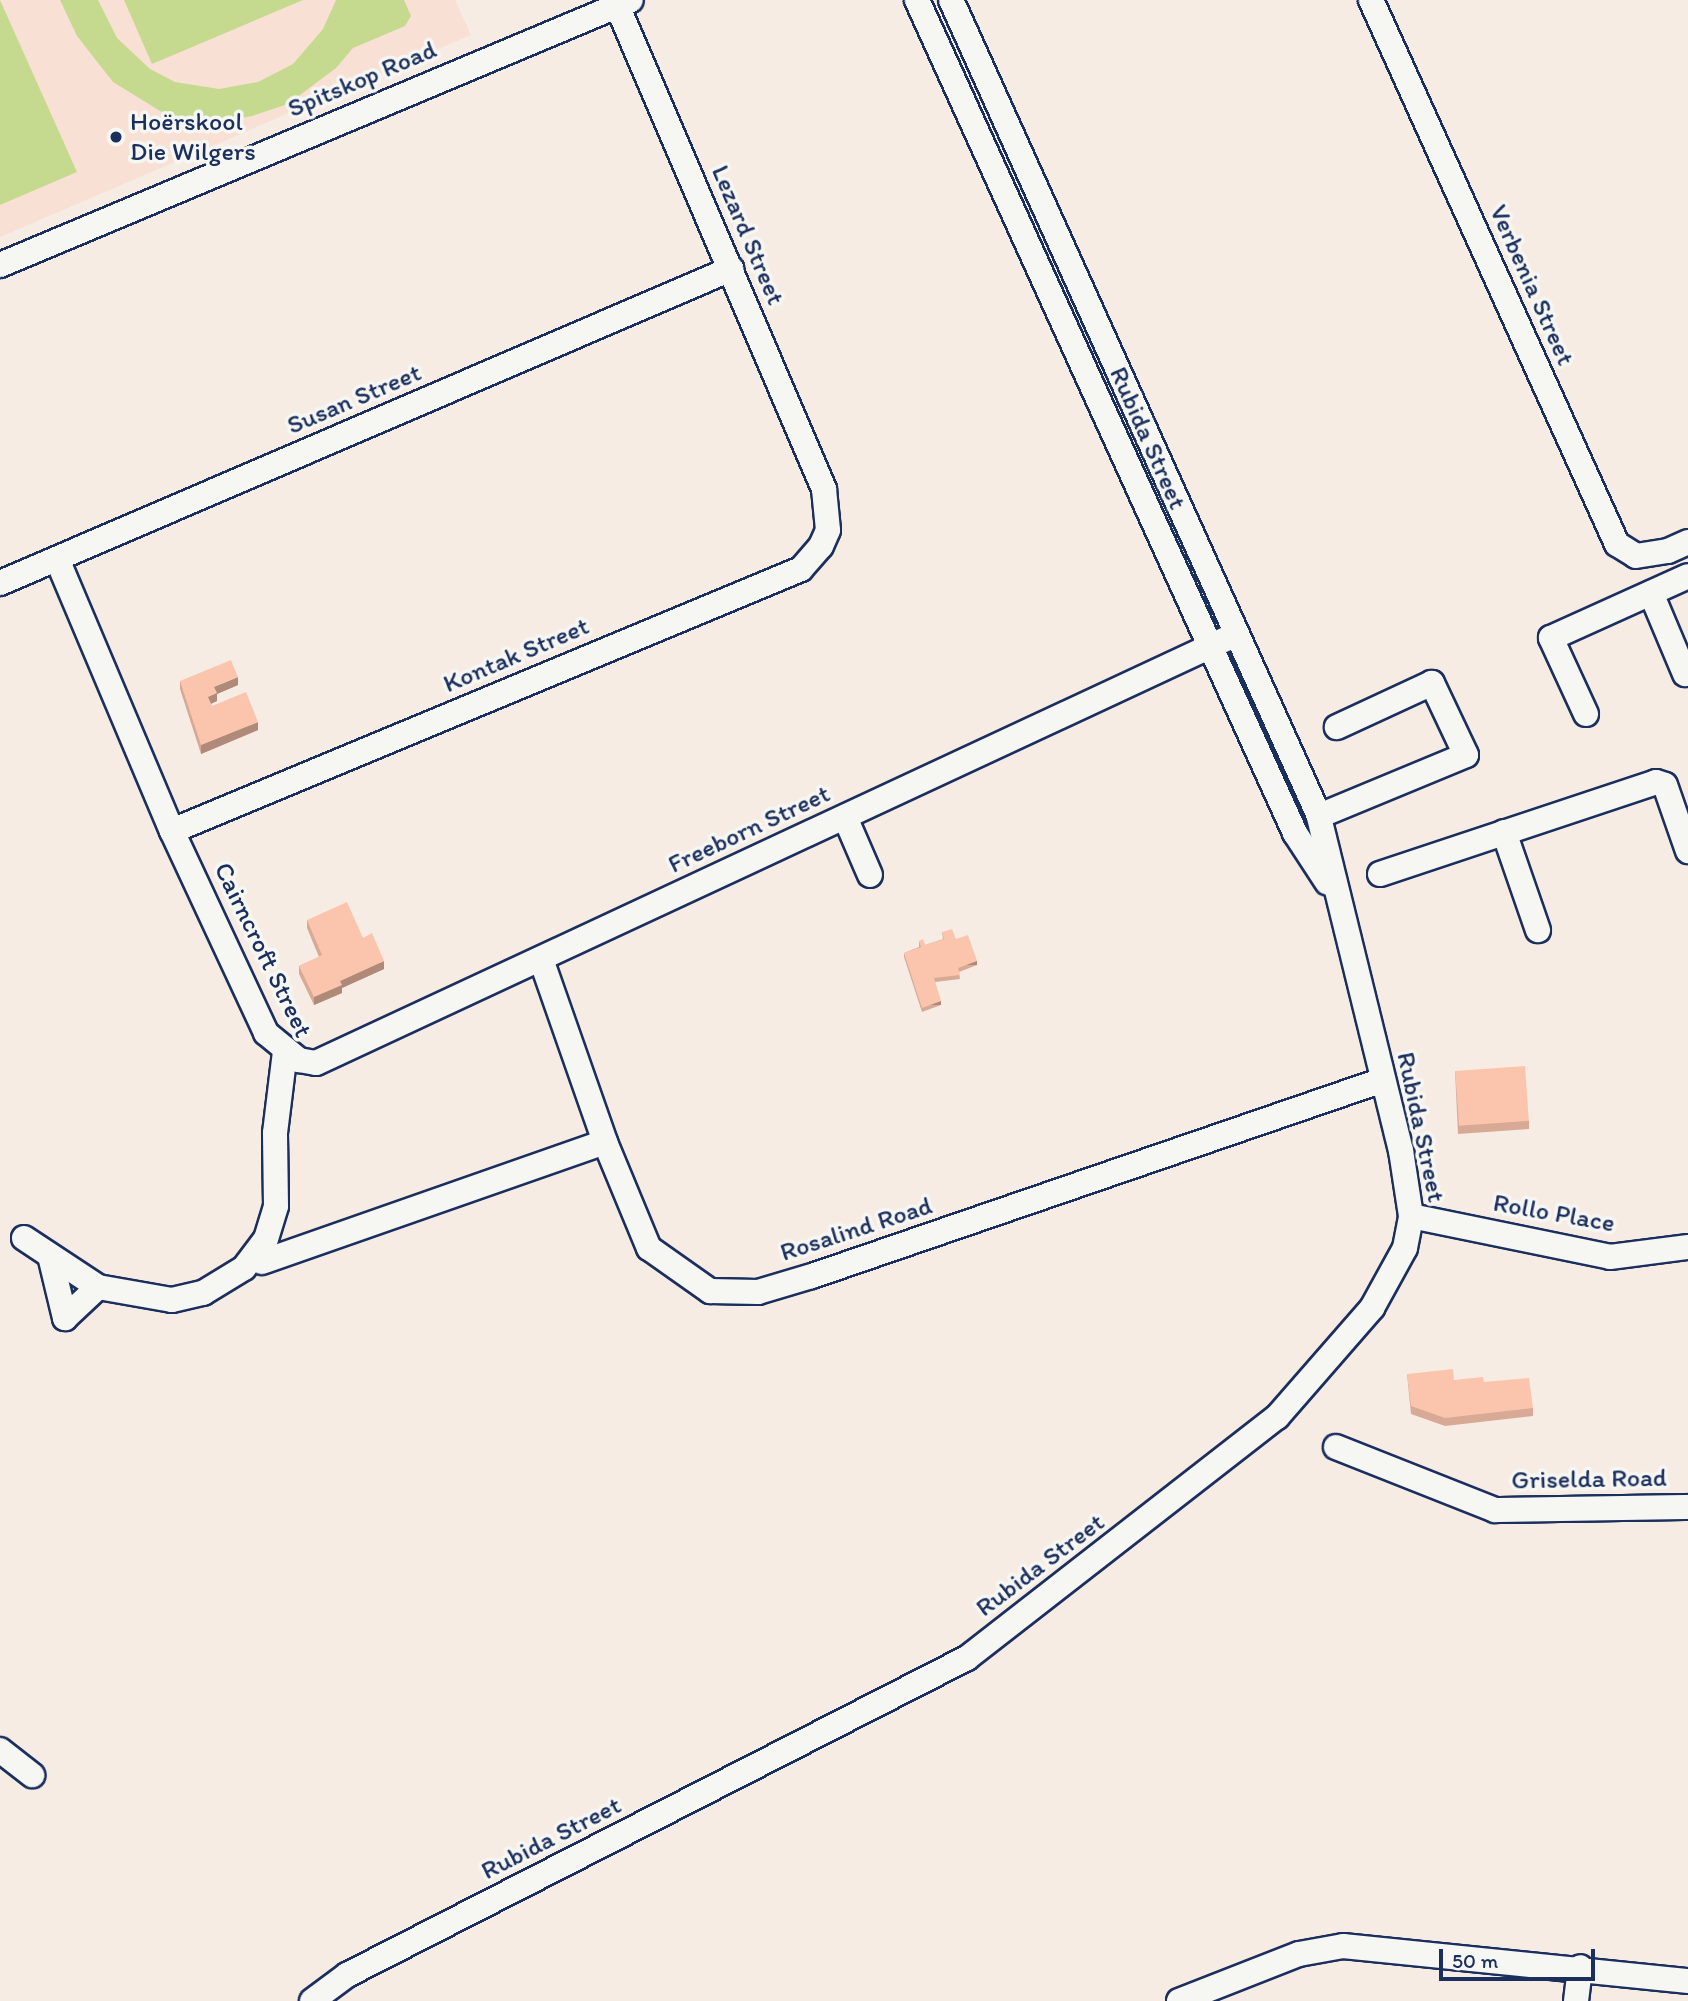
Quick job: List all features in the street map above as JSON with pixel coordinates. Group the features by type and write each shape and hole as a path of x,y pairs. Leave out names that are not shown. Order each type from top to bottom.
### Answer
{"street":[{"name":"Rubida Street","path":"918,0 1295,833 1335,895"},
{"name":"Rubida Street","path":"312,2001 347,1975 967,1658 1277,1417 1371,1308 1400,1261 1411,1216 1401,1151 1380,1081 1366,999 1335,895 1319,816 951,0"},
{"name":"Verbenia Street","path":"1371,0 1617,544 1636,556 1678,547"},
{"name":"Spitskop Road","path":"0,265 624,3"},
{"name":"Lezard Street","path":"624,3 731,269 824,489"},
{"name":"Susan Street","path":"0,583 731,269"},
{"name":"Kontak Street","path":"172,831 800,569 821,546 828,530 824,489"},
{"name":"Cairncroft Street","path":"24,1238 51,1260 98,1287 172,1300 203,1293 256,1255 276,1206 275,1133 285,1051 266,1032 172,831 57,559"},
{"path":"1586,714 1552,638 1688,576"},
{"path":"1651,593 1685,674"},
{"name":"Freeborn Street","path":"285,1051 316,1063 334,1058 1237,634"},
{"path":"1319,816 1466,755 1432,683 1337,727"},
{"path":"1380,874 1645,784 1677,781 1688,851"},
{"path":"845,817 870,875"},
{"path":"1504,832 1538,930"},
{"name":"Rosalind Road","path":"541,959 606,1142 649,1248 710,1291 758,1292 1380,1081"},
{"path":"262,1262 606,1142"},
{"name":"Rollo Place","path":"1411,1216 1610,1257 1688,1247"},
{"path":"51,1260 65,1318 98,1287"},
{"name":"Griselda Road","path":"1336,1447 1495,1510 1688,1507"},
{"path":"0,1749 32,1775"},
{"path":"1179,2001 1299,1954 1343,1946 1580,1967 1688,1981"},
{"path":"1576,2001 1580,1967"}],"shaded area":[{"name":"Hoërskool Die Wilgers","path":"0,0 455,0 471,35 0,237"}],"green space":[{"path":"0,0 77,172 0,205"},
{"path":"60,0 98,0 117,38 150,69 175,82 219,89 258,82 293,64 323,29 336,0 404,0 411,16 405,26 353,48 336,68 288,104 252,116 204,125 178,122 113,82 77,36"},
{"path":"124,0 303,0 152,64"}],"building":[{"path":"231,660 238,677 214,687 217,693 208,697 212,706 246,692 258,722 201,745 180,681"},
{"path":"347,902 363,938 372,933 384,961 340,981 342,985 314,997 299,966 322,955 307,920"},
{"path":"952,929 956,939 968,935 977,961 958,968 960,975 934,978 941,1001 922,1008 904,953 921,947 919,941 923,939 925,945 944,939 942,932"},
{"path":"1525,1066 1529,1121 1459,1126 1455,1071"},
{"path":"1453,1369 1454,1380 1483,1377 1484,1382 1529,1378 1533,1408 1445,1418 1411,1406 1407,1374"}],"place":[{"name":"Hoërskool Die Wilgers","path":"116,137"}]}
